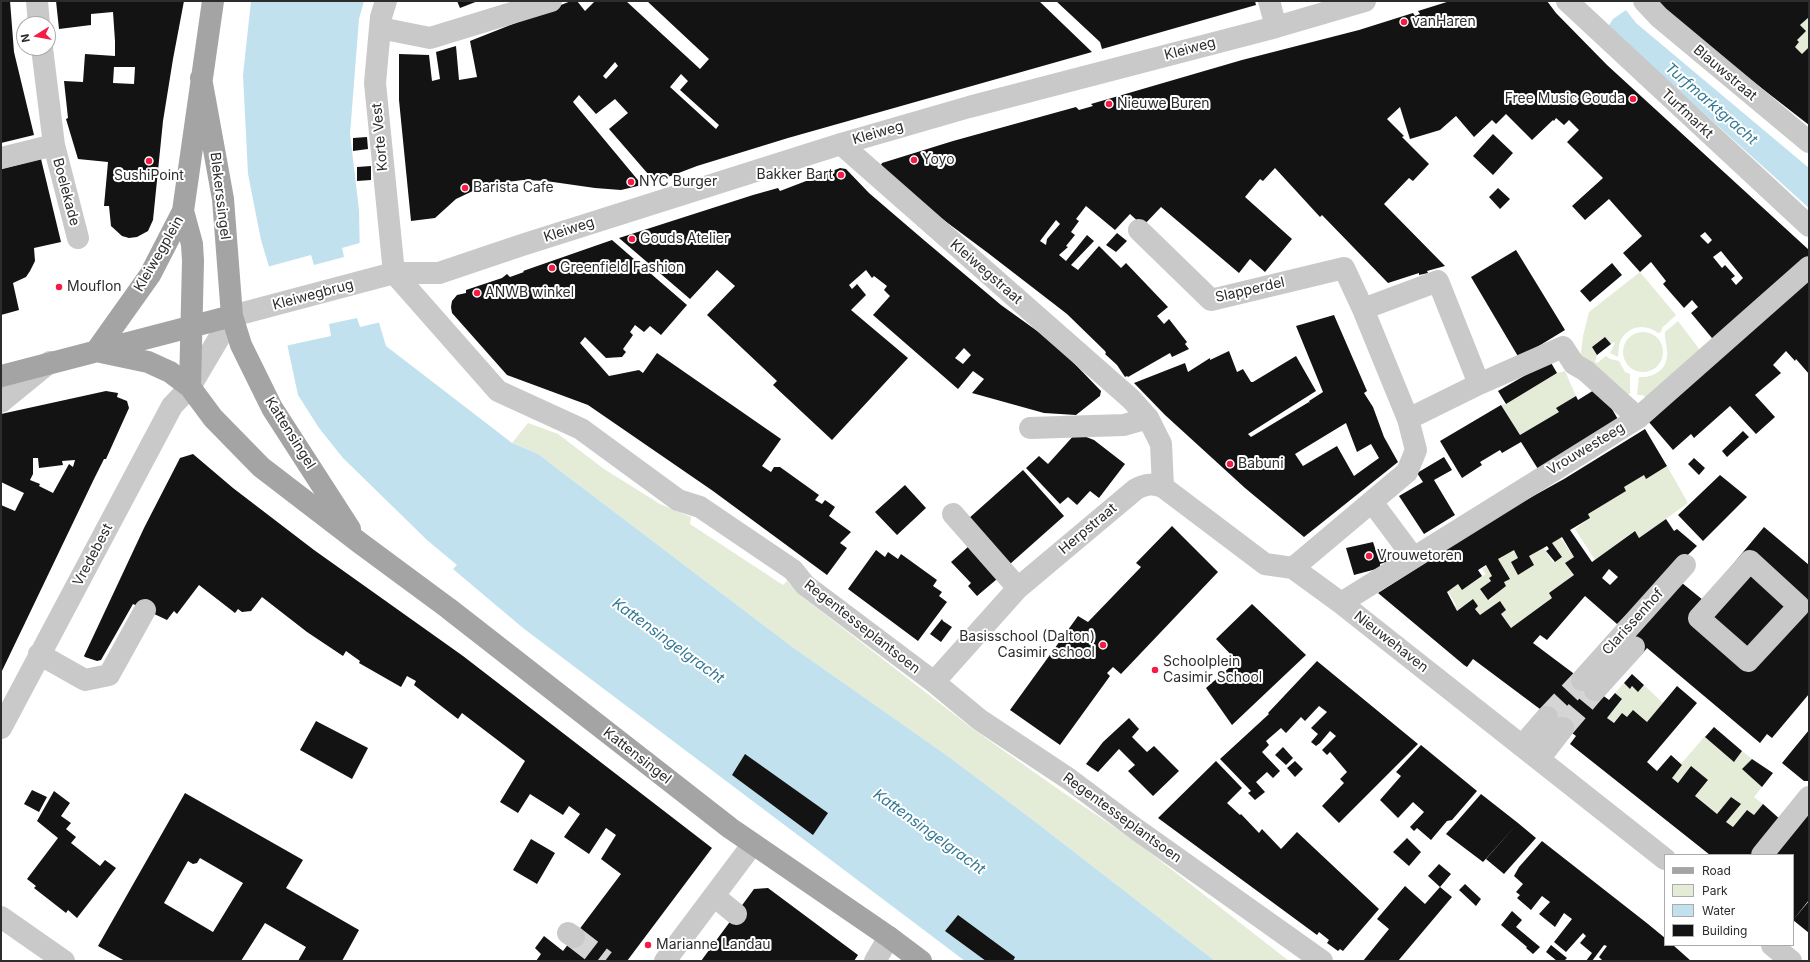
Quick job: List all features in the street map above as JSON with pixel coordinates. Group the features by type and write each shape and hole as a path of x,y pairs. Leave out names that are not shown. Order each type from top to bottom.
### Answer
{"main road":[{"name":"Blekerssingel","path":"183,211 213,1"},
{"name":"Blekerssingel","path":"201,78 223,199 232,316"},
{"name":"Kleiwegplein","path":"183,211 192,244 190,386"},
{"name":"Kleiwegplein","path":"96,351 150,275 183,211"},
{"path":"1,376 50,362 232,316"},
{"name":"Kattensingel","path":"232,316 241,345 272,408 360,543"},
{"path":"96,351 148,362 170,372 190,386"},
{"name":"Kattensingel","path":"190,386 213,418 261,467 448,608 752,845 889,937 921,961"}],"street":[{"path":"37,1 38,16"},
{"name":"Korte Vest","path":"386,1 381,17 375,83 394,273"},
{"path":"380,28 430,38 551,1"},
{"path":"1269,1 1276,27"},
{"name":"Kleiweg","path":"394,273 439,273 530,242 841,144 968,107 1276,27 1365,1"},
{"name":"Turfmarkt","path":"1567,1 1809,226"},
{"name":"Blauwstraat","path":"1644,1 1659,17 1809,142"},
{"name":"Boelekade","path":"43,56 54,146 78,238"},
{"name":"Kleiwegstraat","path":"841,144 1130,400 1148,418"},
{"name":"Boelekade","path":"1,158 54,146"},
{"name":"Slapperdel","path":"1138,230 1211,300 1344,268 1363,309 1408,419 1416,450 1407,472 1293,568"},
{"name":"Vrouwesteeg","path":"1341,603 1638,418 1809,267"},
{"name":"Kleiwegbrug","path":"232,316 394,273"},
{"name":"Regentesseplantsoen","path":"394,273 498,391 581,429 678,500 700,507 793,570 805,585 934,682 980,720 1069,779 1136,829 1322,961"},
{"path":"1363,309 1438,281 1480,384"},
{"path":"190,386 232,316"},
{"path":"1408,419 1480,384 1563,347 1574,364 1586,371 1638,418"},
{"path":"1,402 50,362"},
{"name":"Vredebest","path":"1,728 172,406 190,386"},
{"path":"1030,428 1124,425 1148,418 1161,444 1163,487"},
{"name":"Herpstraat","path":"934,682 1018,588 1136,489 1149,484 1163,487"},
{"name":"Nieuwehaven","path":"1163,487 1266,564 1293,568 1341,603 1664,858"},
{"path":"1372,502 1413,557"},
{"path":"953,514 1018,588"},
{"path":"1750,561 1799,606 1748,661 1699,618 1713,601 1750,561"},
{"name":"Clarissenhof","path":"1634,647 1588,685 1685,565"},
{"path":"39,654 85,680 109,675 145,610"},
{"path":"1522,746 1555,722 1539,759"},
{"path":"1763,854 1809,797"},
{"path":"665,961 752,845"},
{"path":"714,896 736,914"},
{"path":"1,916 64,961"},
{"path":"875,961 889,937"},
{"path":"1773,946 1791,961"}],"green space":[{"path":"1809,17 1809,47 1802,54 1795,47 1799,42 1797,40 1806,31 1800,25"},
{"path":"1640,272 1676,315 1662,328 1661,332 1658,333 1644,327 1630,330 1621,340 1618,357 1610,353 1615,343 1614,342 1611,344 1605,337 1592,347 1597,355 1595,362 1597,363 1606,356 1610,359 1619,361 1625,372 1630,374 1630,394 1626,394 1580,361 1583,336 1589,312"},
{"path":"1678,321 1703,354 1649,401 1643,395 1637,395 1639,377 1655,374 1666,363 1667,348 1665,332"},
{"path":"1647,332 1654,335 1660,341 1663,352 1662,360 1654,369 1647,372 1639,372 1632,369 1624,360 1623,348 1626,341 1635,333"},
{"path":"1565,371 1576,396 1557,408 1559,412 1520,435 1501,405 1506,404 1557,373"},
{"path":"528,423 558,434 604,469 660,504 691,517 690,524 783,585 787,581 800,595 973,729 1135,841 1289,961 1215,961 949,757 791,646 538,454 512,443"},
{"path":"1667,466 1688,503 1639,538 1634,531 1595,560 1575,529 1590,518 1585,511 1607,502 1626,491 1624,487 1644,475 1646,479"},
{"path":"1560,537 1574,557 1565,563 1574,575 1552,598 1511,628 1501,614 1506,610 1500,601 1480,615 1475,608 1478,606 1473,600 1457,611 1454,606 1456,605 1444,585 1457,577 1465,588 1486,574 1482,569 1487,566 1492,576 1490,577 1492,582 1481,589 1490,600 1498,592 1496,589 1505,584 1504,581 1509,578 1497,559 1513,548 1525,571 1533,565 1521,545 1543,547 1553,562 1560,557 1551,542"},
{"path":"1624,683 1630,689 1632,687 1638,692 1644,685 1663,703 1647,722 1627,717 1622,713 1614,723 1607,718 1622,700 1615,693"},
{"path":"1705,736 1734,762 1742,751 1752,759 1743,769 1762,787 1754,797 1763,804 1754,815 1747,810 1733,827 1726,822 1740,804 1731,797 1717,814 1695,796 1708,781 1691,767 1678,783 1672,778 1681,764"}],"water":[{"name":"Kattensingelgracht","path":"251,1 364,1 359,19 350,134 359,210 360,259 386,346 512,443 538,454 791,646 949,757 1215,961 965,961 523,628 453,569 457,565 427,540 343,458 319,428 298,395 282,320 294,309 288,280 270,270 261,240 248,174 243,75"},
{"name":"Turfmarktgracht","path":"1626,10 1636,23 1809,168 1809,208 1616,34 1606,30 1613,19"}],"pier":[{"path":"363,242 362,259 381,322 360,327 357,318 329,324 331,336 285,346 280,320 292,308 286,281 269,271 267,267 311,255 314,265 344,257 342,248"}],"building":[{"path":"1,1 10,1 14,52 34,135 1,143"},
{"path":"56,1 184,1 163,121 153,220 148,231 137,237 129,238 122,236 111,226 109,206 104,206 108,162 78,159 66,119 68,118 64,81 83,82 85,54 115,56 113,12 91,14 91,25 59,29","holes":["114,67 135,67 134,84 113,83"]},
{"path":"457,1 478,1 460,8"},
{"path":"571,1 577,1 585,11 595,1 626,1 700,69 709,59 647,1 1039,1 1092,52 788,138 697,166 655,182 609,129 628,113 615,99 596,114 579,95 573,102 642,185 621,190 546,181 523,180 499,183 477,189 456,199 435,218 411,221 399,100 399,54 429,55 432,81 440,79 436,52 456,46 459,80 477,77 470,41","holes":["615,62 618,66 606,79 603,76","681,74 688,81 680,90 719,125 716,129 670,87"]},
{"path":"1056,1 1255,1 1256,5 1102,49 1100,42"},
{"path":"1450,1 1547,1 1556,13 1607,65 1809,250 1809,266 1717,344 1691,313 1698,307 1692,300 1684,308 1663,284 1666,281 1651,262 1640,272 1623,253 1642,236 1609,199 1585,220 1572,206 1603,178 1567,142 1579,130 1569,120 1564,125 1556,118 1532,140 1506,114 1496,124 1492,120 1474,137 1456,116 1440,130 1410,139 1400,107 1387,119 1404,136 1402,137 1429,164 1413,181 1409,178 1384,204 1445,266 1427,271 1428,273 1419,275 1419,273 1388,283 1322,215 1320,217 1275,168 1263,181 1260,179 1245,197 1292,239 1265,272 1250,259 1239,273 1161,207 1143,226 1130,214 1115,230 1086,206 1076,219 1079,221 1071,232 1075,235 1066,246 1068,247 1059,255 1066,261 1087,235 1094,241 1071,265 1078,270 1099,246 1121,268 1126,263 1168,307 1157,316 1164,324 1169,319 1187,342 1185,344 1189,349 1172,357 1170,353 1128,377 1125,377 1117,365 1105,354 1105,351 1067,314 941,218 880,167 882,163 953,141 1076,107 1079,110 1093,106 1091,104 1242,60 1359,30 1413,13 1415,16 1420,14 1418,11","holes":["1056,220 1060,224 1047,239 1046,245 1040,241","1705,232 1712,240 1708,244 1700,236","1721,251 1743,278 1736,285 1731,279 1735,276 1725,265 1722,268 1713,257"]},
{"path":"1656,1 1809,1 1809,17 1800,25 1806,31 1797,40 1799,42 1795,47 1802,54 1809,47 1809,125 1746,76"},
{"path":"1493,134 1513,153 1493,175 1473,156"},
{"path":"367,137 368,149 353,151 353,138"},
{"path":"41,159 61,242 34,248 35,261 30,271 26,277 13,283 19,310 1,315 1,169"},
{"path":"371,166 371,180 357,181 357,167"},
{"path":"840,168 846,169 869,193 925,241 1001,305 1040,333 1070,359 1101,391 1100,396 1076,415 1044,413 972,393 984,379 973,371 958,389 873,315 890,296 884,290 887,286 874,276 872,278 866,270 849,285 852,289 857,284 866,295 851,310 908,358 832,440 773,385 777,381 707,315 735,286 717,270 690,299 619,238 753,195 778,188 780,191","holes":["964,348 971,355 963,364 955,358"]},
{"path":"1498,188 1510,199 1500,209 1489,197"},
{"path":"1117,233 1127,241 1116,252 1106,245"},
{"path":"612,240 687,305 661,335 650,326 644,332 635,325 630,332 633,335 623,349 626,352 622,357 606,358 585,337 580,343 609,376 639,370 643,373 657,353 781,439 762,466 771,472 774,467 780,467 819,495 815,500 822,504 825,500 835,507 829,516 851,532 840,543 847,548 827,575 713,491 588,405 507,375 452,313 452,301 457,295 466,293 466,290 502,278 507,274 510,277 524,272 523,271"},
{"path":"1516,250 1565,330 1519,358 1471,277"},
{"path":"1612,263 1622,275 1590,302 1580,291"},
{"path":"1809,279 1809,374 1796,359 1795,361 1786,351 1773,365 1781,373 1755,395 1775,417 1756,434 1730,406 1694,438 1691,434 1673,450 1648,421"},
{"path":"1334,315 1367,391 1364,393 1373,407 1384,437 1398,462 1304,537 1245,488 1165,415 1134,383 1185,363 1188,372 1210,358 1210,360 1229,351 1237,372 1243,369 1251,382 1253,382 1296,356 1316,391 1248,434 1251,437 1309,402 1310,404 1309,401 1323,392 1296,326","holes":["1346,423 1357,452 1371,444 1379,458 1354,476 1337,446 1303,466 1295,454"]},
{"path":"1605,337 1611,344 1597,355 1592,347"},
{"path":"1550,361 1557,373 1506,404 1498,391"},
{"path":"1599,387 1619,421 1538,469 1521,442 1502,453 1500,450 1480,462 1482,465 1462,478 1440,441 1501,405 1520,435 1559,412 1556,408 1576,396 1578,400"},
{"path":"106,391 118,393 117,397 127,401 129,408 106,459 104,459 94,479 1,673 1,505 15,511 24,493 1,482 1,414","holes":["33,458 38,458 39,468 63,465 62,461 75,460 73,467 69,464 53,493 39,486 40,484 30,480 33,474"]},
{"path":"1645,429 1667,466 1646,479 1644,475 1624,487 1626,491 1588,514 1590,518 1570,530 1592,562 1635,531 1639,538 1666,519 1674,531 1677,529 1697,546 1617,624 1585,596 1547,640 1540,635 1533,643 1609,700 1615,693 1622,699 1607,718 1614,723 1622,713 1627,717 1633,710 1647,722 1677,686 1697,703 1647,762 1657,771 1671,755 1682,765 1672,778 1678,783 1691,766 1708,780 1695,796 1717,814 1731,797 1741,804 1726,822 1733,827 1747,810 1754,815 1763,804 1782,821 1754,854 1709,854 1570,744 1576,736 1473,659 1467,667 1464,665 1378,593 1508,510 1564,479","holes":["1562,537 1574,557 1565,563 1574,575 1549,593 1552,598 1511,628 1501,614 1506,610 1500,601 1480,615 1475,609 1478,606 1473,599 1457,611 1447,592 1458,584 1462,590 1482,576 1478,570 1486,565 1492,576 1489,578 1491,581 1480,589 1488,600 1506,586 1504,582 1510,579 1498,559 1514,550 1518,558 1511,562 1518,575 1534,565 1529,556 1547,546 1549,549 1546,551 1555,562 1562,557 1552,543","1609,569 1618,577 1610,585 1602,578"]},
{"path":"1743,431 1749,437 1727,457 1722,451"},
{"path":"1076,433 1094,440 1125,464 1099,498 1090,491 1077,505 1068,497 1060,504 1026,468 1039,456 1048,464"},
{"path":"193,454 233,488 314,550 463,656 712,848 627,961 536,961 541,954 535,948 544,936 563,951 621,874 601,859 616,835 606,828 589,854 564,837 580,814 569,806 563,815 530,794 518,813 500,802 525,761 462,713 458,719 414,685 416,681 407,676 401,687 359,663 360,661 346,651 343,656 307,632 262,597 251,611 242,612 238,609 235,613 199,585 177,614 174,611 167,620 133,604 101,660 97,661 84,656 144,528 180,458"},
{"path":"1444,457 1452,470 1434,480 1455,515 1424,534 1399,496 1423,482 1417,473"},
{"path":"1694,458 1705,468 1699,475 1688,464"},
{"path":"1023,470 1064,516 1010,564 968,519"},
{"path":"1720,475 1747,497 1703,541 1678,515"},
{"path":"905,485 926,508 897,535 875,512"},
{"name":"Basisschool (Dalton) Casimir school","path":"1172,526 1218,572 1121,674 1113,667 1107,673 1110,676 1060,745 1010,710 1078,616 1088,622 1141,567 1136,563"},
{"path":"1764,527 1809,565 1809,694 1772,738 1767,734 1760,743 1647,648 1642,654 1627,641 1682,583 1703,600"},
{"name":"Vrouwetoren","path":"1373,542 1376,551 1386,548 1389,561 1380,564 1380,568 1354,575 1346,548"},
{"path":"968,547 997,579 977,596 968,586 971,583 951,562"},
{"path":"876,550 885,557 888,552 898,559 901,554 937,580 933,586 942,592 939,596 947,602 918,641 848,589"},
{"path":"1252,604 1306,655 1232,725 1206,688 1237,661 1216,639"},
{"path":"942,619 952,627 941,642 930,634"},
{"path":"1317,661 1418,744 1339,823 1322,806 1344,783 1340,779 1347,772 1330,752 1327,755 1322,750 1336,736 1330,731 1316,746 1311,742 1318,734 1311,728 1327,712 1319,706 1305,721 1301,717 1286,733 1281,728 1266,741 1269,745 1262,752 1280,771 1273,778 1267,772 1256,782 1265,792 1255,800 1248,793 1251,791 1220,759 1269,714 1268,713"},
{"path":"1632,674 1644,685 1638,692 1632,686 1630,689 1624,683"},
{"path":"1129,718 1139,729 1132,737 1147,752 1154,746 1179,771 1153,796 1128,771 1135,765 1119,749 1098,772 1086,764 1103,742"},
{"path":"316,721 368,748 352,779 300,750"},
{"path":"1714,727 1742,751 1734,762 1705,737"},
{"path":"1809,730 1809,781 1804,781 1782,763"},
{"path":"1421,745 1477,791 1452,820 1447,821 1431,840 1417,828 1414,831 1410,827 1424,812 1413,802 1398,818 1380,800 1401,776 1396,772"},
{"path":"1283,747 1293,758 1286,765 1275,755"},
{"path":"745,754 828,813 813,835 732,775"},
{"path":"1752,759 1773,773 1762,787 1742,769"},
{"path":"1216,761 1242,788 1227,803 1240,815 1241,814 1259,833 1262,829 1281,849 1297,832 1379,909 1343,951 1340,949 1338,951 1327,943 1329,940 1319,932 1317,935 1158,818"},
{"path":"1295,761 1303,769 1295,777 1287,768"},
{"path":"32,790 47,797 39,812 24,804"},
{"path":"54,791 70,803 61,816 71,823 66,829 76,837 71,843 100,866 105,860 116,868 77,918 68,910 66,913 34,888 36,886 27,879 58,838 37,821"},
{"path":"185,793 303,860 286,888 359,930 342,961 298,961 306,947 265,923 241,961 125,961 98,946","holes":["200,858 243,883 213,932 164,903 188,861 193,864 197,863"]},
{"path":"1481,794 1518,823 1483,862 1446,834"},
{"path":"1809,808 1809,900 1794,919 1794,854 1771,854"},
{"path":"1518,823 1536,838 1504,874 1486,859"},
{"path":"1407,838 1421,852 1409,866 1393,852"},
{"path":"531,839 555,853 537,884 513,870"},
{"path":"1542,841 1664,937 1664,946 1674,946 1691,961 1603,961 1599,957 1607,946 1604,945 1592,961 1586,961 1592,953 1580,943 1586,936 1583,933 1566,952 1554,942 1572,919 1564,913 1555,927 1539,914 1550,902 1542,896 1531,910 1517,898 1520,895 1516,892 1523,884 1514,876 1519,867"},
{"path":"1439,864 1451,874 1440,887 1428,876"},
{"path":"1465,884 1481,899 1476,906 1459,890"},
{"path":"1405,886 1425,904 1440,887 1452,897 1398,961 1363,961 1389,929 1377,919"},
{"path":"768,888 858,955 854,961 701,961 754,889"},
{"path":"1809,901 1809,933 1794,921 1794,919"},
{"path":"1512,911 1522,920 1516,927 1540,947 1533,954 1501,925"},
{"path":"958,915 1015,957 1013,961 986,961 945,931"},
{"path":"1551,945 1567,958 1564,961 1557,961 1546,952"}],"tunnel":[{"path":"1547,717 1582,680"},
{"path":"1563,728 1595,690"},
{"path":"574,937 605,961"}],"place":[{"name":"vanHaren","path":"1404,22"},
{"name":"Free Music Gouda","path":"1633,99"},
{"name":"Nieuwe Buren","path":"1109,104"},
{"name":"Yoyo","path":"914,160"},
{"name":"SushiPoint","path":"149,161"},
{"name":"Bakker Bart","path":"841,175"},
{"name":"NYC Burger","path":"631,182"},
{"name":"Barista Cafe","path":"465,188"},
{"name":"Gouds Atelier","path":"632,239"},
{"name":"Greenfield Fashion","path":"552,268"},
{"name":"Mouflon","path":"59,287"},
{"name":"ANWB winkel","path":"477,293"},
{"name":"Babuni","path":"1230,464"},
{"name":"Vrouwetoren","path":"1369,556"},
{"name":"Basisschool (Dalton) Casimir school","path":"1103,645"},
{"name":"Schoolplein Casimir School","path":"1155,670"},
{"name":"Marianne Landau","path":"648,945"}]}
